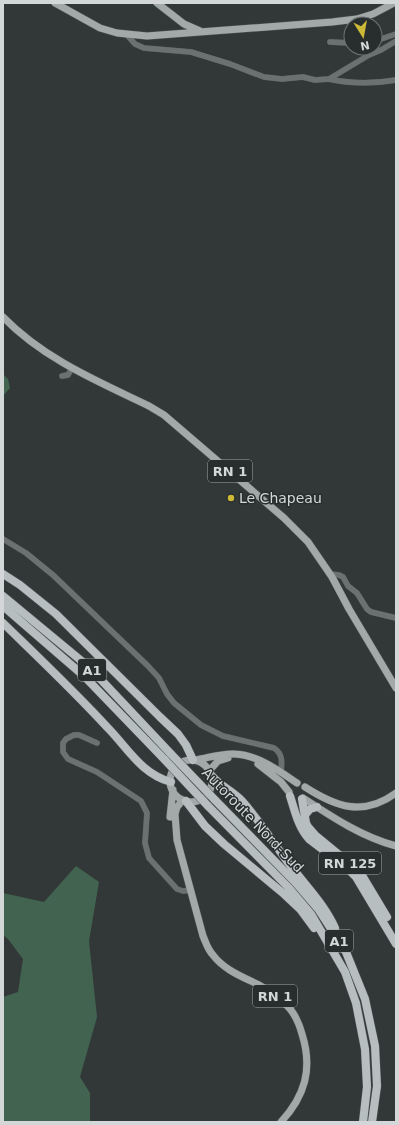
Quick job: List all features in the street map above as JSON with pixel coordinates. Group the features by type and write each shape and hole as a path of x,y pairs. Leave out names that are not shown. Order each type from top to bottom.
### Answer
{"highway":[{"path":"3,574 20,585 56,614 178,734 186,744 194,760"},
{"name":"Autoroute Nord-Sud","path":"3,596 90,668 168,757 208,806 289,888 311,914 339,960 356,1003 365,1049 367,1088 363,1122"},
{"name":"Autoroute Nord-Sud","path":"3,606 84,676 215,800 295,882 319,910 346,952 365,999 375,1046 377,1086 372,1122"},
{"path":"3,623 107,727 138,763 172,789"},
{"path":"210,773 220,784 242,800 261,824 281,854 326,911 346,952"},
{"path":"290,794 300,826 305,835 348,868 356,877 396,944"},
{"name":"RN 125","path":"304,794 306,823 310,831 360,872 396,934"},
{"path":"184,800 205,826 224,844 284,894 300,910 339,960"},
{"path":"305,815 310,809 317,807"}],"main road":[{"path":"55,3 100,28 127,35 147,36 357,19 372,14 394,3"},
{"path":"157,3 184,24 202,32"},
{"name":"RN 1","path":"3,317 18,333 52,357 164,415 284,518 308,542 330,574 368,643 396,688"},
{"path":"172,789 172,774 176,767 182,762 225,754 236,754 249,757 261,761 297,783 302,784 304,794 317,807 360,833 396,846"},
{"path":"210,773 216,763 222,760 236,758 250,761 261,766 281,782 296,800 304,794 318,796 336,804 353,808 378,804 396,793"},
{"path":"158,777 172,789 177,796 184,800 198,800 207,794 212,784 210,773 203,764 194,760"},
{"path":"290,794 291,786 297,783"},
{"name":"RN 1","path":"172,789 170,815 173,839 190,890"},
{"name":"RN 1","path":"184,800 175,811 174,818 178,840 203,936 213,956 232,972 271,992 286,1004 299,1025 307,1054 307,1070 299,1098 281,1122"}],"street":[{"path":"180,33 184,24"},
{"path":"383,38 396,34"},
{"path":"127,35 136,44 144,48 191,52 274,79 303,77 315,80 329,79 341,82 368,84 396,80"},
{"path":"329,79 396,41"},
{"path":"330,42 343,43"},
{"path":"62,376 68,375 72,368"},
{"path":"3,539 26,553 53,575 155,673 167,694 179,707 201,725 223,736 274,748 278,751 281,757 281,772"},
{"path":"330,574 343,577 348,586 357,593 367,609 371,612 396,618"},
{"path":"97,743 79,735 74,735 66,739 62,752 68,759 97,772 141,801 147,813 145,843 149,858 177,889 183,891 190,890"}],"green space":[{"path":"3,374 8,379 10,388 3,396"},
{"path":"76,866 99,882 89,941 97,1017 80,1077 90,1093 90,1122 3,1122 3,997 18,992 23,959 8,939 3,935 3,893 44,902"}],"place":[{"name":"Le Chapeau","path":"231,498"}]}
